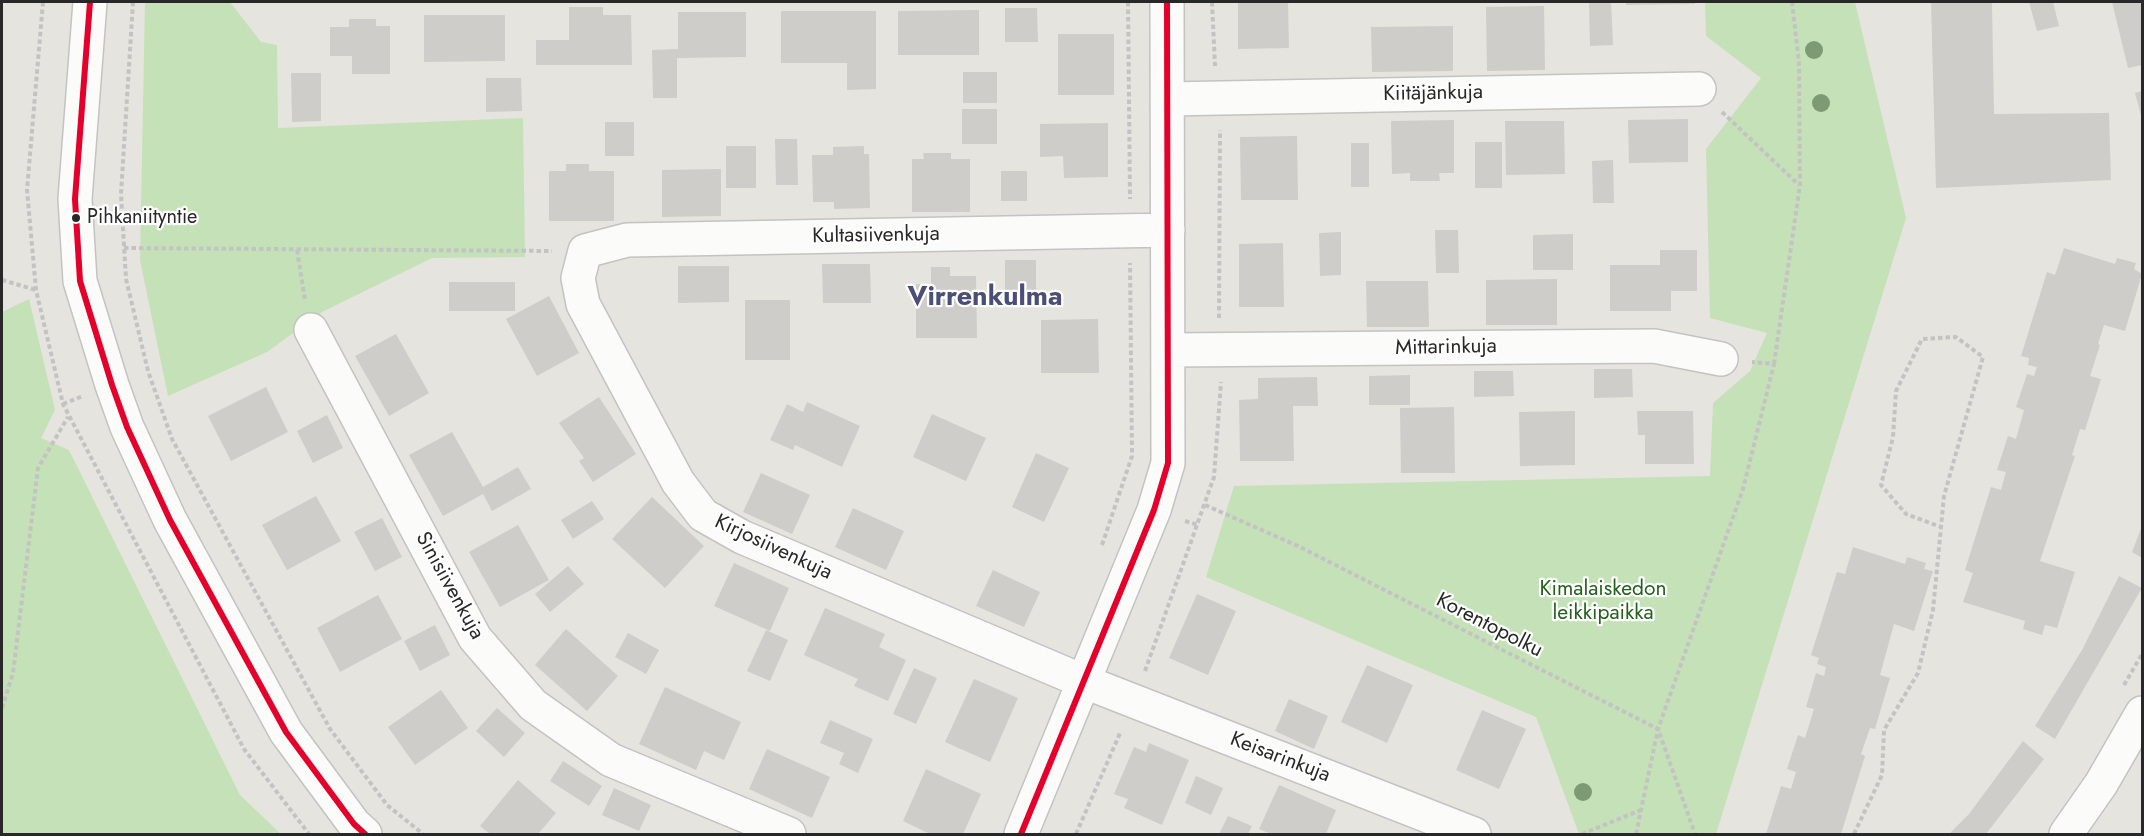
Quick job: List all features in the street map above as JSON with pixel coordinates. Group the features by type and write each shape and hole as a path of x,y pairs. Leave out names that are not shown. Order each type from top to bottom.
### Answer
{"street":[{"path":"90,2 75,199 80,281 123,417 170,520 286,732 354,824 365,834"},
{"path":"1021,834 1154,510 1168,463 1170,350 1167,2"},
{"name":"Kiitäjänkuja","path":"1168,99 1699,89"},
{"name":"Kultasiivenkuja","path":"585,251 627,240 1168,230"},
{"name":"Kirjosiivenkuja","path":"585,251 578,278 582,304 678,482 703,515 742,537 1085,682"},
{"name":"Sinisiivenkuja","path":"311,330 475,638 533,705 611,760 789,834"},
{"name":"Mittarinkuja","path":"1170,350 1654,346 1721,359"},
{"name":"Keisarinkuja","path":"1085,682 1474,834"},
{"path":"2066,834 2101,784 2142,713"}],"path":[{"path":"133,2 121,194 126,279 148,370 172,439 330,729 387,805 423,834"},
{"path":"1099,552 1132,456 1128,2"},
{"path":"1636,834 1658,729 1743,489 1774,364 1800,185 1799,63 1792,2"},
{"path":"1699,89 1800,185"},
{"path":"124,248 585,251"},
{"path":"297,250 311,330"},
{"path":"2,280 36,290"},
{"path":"1854,834 1882,775 1884,730 1918,673 1933,610 1944,496 1983,357 1956,337 1922,339 1896,391 1893,437 1881,485 1906,514 1941,527"},
{"path":"1721,359 1774,364"},
{"path":"2,708 13,673 38,468 68,417"},
{"name":"Korentopolku","path":"1205,504 1298,546 1658,729"},
{"path":"1658,729 1695,834"},
{"path":"1582,834 1642,809"}],"green space":[{"path":"145,2 230,2 261,42 277,45 278,128 523,118 525,257 432,258 322,312 267,352 168,396 140,260"},
{"name":"Kimalaiskedon leikkipaikka","path":"1705,2 1855,2 1906,218 1716,834 1579,834 1536,717 1206,577 1234,486 1710,476 1713,403 1750,371 1767,333 1710,318 1706,149 1761,78 1706,36"},
{"path":"29,299 55,410 41,438 69,450 240,795 281,834 2,834 2,312"}],"building":[{"path":"1238,2 1288,2 1289,48 1238,49"},
{"path":"1611,2 1613,45 1590,46 1589,3"},
{"path":"1626,2 1695,2 1695,4 1626,5"},
{"path":"1931,2 1992,2 1994,114 2109,113 2111,180 1936,188"},
{"path":"2029,2 2053,2 2059,26 2037,31"},
{"path":"2112,2 2142,2 2142,65 2128,68"},
{"path":"1544,6 1545,70 1487,71 1486,7"},
{"path":"569,7 603,7 603,15 631,15 632,65 536,65 536,40 569,40"},
{"path":"1005,8 1037,8 1038,42 1005,42"},
{"path":"979,10 979,55 898,55 898,11"},
{"path":"781,11 876,11 876,89 847,90 847,63 781,63"},
{"path":"678,12 746,12 746,57 677,58 677,98 653,98 652,50 678,49"},
{"path":"424,15 505,15 505,61 424,62"},
{"path":"349,19 376,19 376,26 390,26 390,74 352,74 352,56 330,56 330,27 349,27"},
{"path":"1453,26 1453,71 1372,72 1371,27"},
{"path":"1058,34 1114,34 1114,95 1058,95"},
{"path":"963,72 997,72 997,103 963,103"},
{"path":"291,73 321,73 321,121 292,122"},
{"path":"486,78 521,78 522,111 486,112"},
{"path":"2142,91 2142,119 2135,93"},
{"path":"962,109 997,109 997,144 962,144"},
{"path":"1688,119 1688,162 1629,163 1628,120"},
{"path":"1454,120 1454,173 1439,173 1440,181 1410,181 1410,173 1392,174 1391,121"},
{"path":"1505,121 1564,121 1565,174 1506,175"},
{"path":"605,122 634,122 634,156 605,156"},
{"path":"1108,123 1108,177 1064,178 1063,156 1040,157 1040,124"},
{"path":"1297,136 1298,200 1241,200 1240,137"},
{"path":"775,139 797,139 798,185 776,185"},
{"path":"1475,142 1502,142 1502,188 1475,188"},
{"path":"1351,143 1369,143 1369,187 1351,187"},
{"path":"726,146 756,146 756,188 726,188"},
{"path":"864,146 864,154 869,154 870,208 834,209 834,202 813,202 812,155 833,155 833,147"},
{"path":"923,153 951,153 951,159 970,159 970,212 912,212 912,159 924,159"},
{"path":"1613,160 1614,203 1593,203 1592,161"},
{"path":"566,164 589,164 589,171 614,171 614,221 549,221 549,171 566,171"},
{"path":"721,169 721,216 662,217 662,170"},
{"path":"1001,171 1027,171 1027,201 1001,201"},
{"path":"1435,230 1458,230 1459,273 1436,273"},
{"path":"1341,232 1341,275 1320,276 1319,233"},
{"path":"1573,234 1573,270 1533,270 1533,235"},
{"path":"1283,243 1284,307 1239,307 1239,244"},
{"path":"2064,248 2115,264 2117,258 2136,263 2134,269 2142,274 2125,331 2104,325 2098,344 2100,345 2090,376 2101,379 2085,430 2080,429 2072,455 2075,456 2040,561 2075,572 2057,628 2045,625 2042,635 2023,629 2025,621 1963,602 1973,573 1965,570 1991,487 2001,490 2006,472 1997,470 2008,436 2016,439 2024,410 2016,407 2027,374 2034,376 2037,367 2028,365 2029,358 2021,356 2047,272 2055,275"},
{"path":"1660,250 1697,250 1697,291 1671,291 1671,311 1610,311 1610,265 1660,265"},
{"path":"1005,260 1036,260 1036,304 1005,304"},
{"path":"822,264 870,264 871,303 823,303"},
{"path":"678,266 729,266 729,302 678,303"},
{"path":"931,267 950,267 950,276 976,276 977,338 916,338 916,284 931,284"},
{"path":"1557,279 1557,325 1486,325 1486,280"},
{"path":"1366,281 1428,281 1429,327 1367,327"},
{"path":"449,282 515,282 515,311 449,311"},
{"path":"549,296 579,353 537,376 506,319"},
{"path":"745,300 790,300 790,360 745,360"},
{"path":"1098,319 1099,373 1041,373 1041,320"},
{"path":"396,334 429,393 389,416 355,356"},
{"path":"1594,369 1632,369 1633,397 1594,398"},
{"path":"1474,371 1513,371 1514,396 1474,397"},
{"path":"1410,375 1410,405 1369,405 1369,376"},
{"path":"1317,377 1318,406 1293,406 1294,461 1240,461 1239,400 1258,399 1258,378"},
{"path":"266,387 288,432 231,461 208,416"},
{"path":"599,397 636,454 593,482 579,461 584,458 559,423"},
{"path":"807,402 860,426 842,467 795,445 793,450 770,440 787,404 803,412"},
{"path":"1454,407 1455,473 1401,473 1400,408"},
{"path":"1575,411 1575,465 1520,466 1519,412"},
{"path":"1637,411 1693,411 1694,464 1645,464 1645,435 1638,435"},
{"path":"932,414 986,438 966,481 913,457"},
{"path":"327,415 343,448 313,463 297,431"},
{"path":"452,432 483,487 518,467 531,489 492,511 483,494 443,516 409,455"},
{"path":"1036,453 1069,468 1044,522 1012,507"},
{"path":"761,473 810,495 792,534 743,512"},
{"path":"316,496 341,541 287,570 262,525"},
{"path":"652,497 704,546 665,588 612,539"},
{"path":"592,501 604,519 573,539 561,520"},
{"path":"853,508 904,531 886,570 835,547"},
{"path":"382,518 402,557 375,571 354,532"},
{"path":"518,525 549,580 500,607 469,552"},
{"path":"2142,526 2142,558 2132,552"},
{"path":"1853,547 1905,564 1907,557 1926,563 1924,569 1933,571 1914,631 1894,624 1880,675 1890,678 1875,729 1870,728 1861,754 1865,756 1841,834 1766,834 1781,786 1791,789 1796,772 1787,769 1798,735 1805,738 1814,709 1806,707 1816,673 1824,676 1826,667 1817,664 1819,658 1811,655 1837,572 1845,574"},
{"path":"734,563 789,588 770,631 714,606"},
{"path":"568,566 584,584 550,612 535,594"},
{"path":"993,570 1040,592 1024,627 976,606"},
{"path":"2119,576 2142,588 2055,739 2035,726 2082,650"},
{"path":"1197,594 1236,611 1208,675 1169,658"},
{"path":"378,595 402,639 340,672 317,628"},
{"path":"825,608 885,634 879,647 906,660 888,701 854,686 858,679 804,655"},
{"path":"435,625 450,655 420,671 404,641"},
{"path":"566,629 618,676 587,711 535,665"},
{"path":"766,630 788,640 770,681 747,671"},
{"path":"628,633 659,650 646,674 615,657"},
{"path":"1367,665 1413,685 1387,743 1341,722"},
{"path":"914,668 937,678 916,724 893,714"},
{"path":"974,679 1018,698 990,762 945,742"},
{"path":"665,687 741,722 724,760 704,751 696,770 639,744"},
{"path":"441,690 468,728 415,765 388,727"},
{"path":"1289,699 1328,716 1314,749 1275,731"},
{"path":"497,708 525,733 504,757 476,731"},
{"path":"1482,710 1526,729 1499,789 1456,770"},
{"path":"830,720 873,739 858,773 839,764 844,753 820,743"},
{"path":"2023,741 2044,759 1986,834 1949,834 1969,814"},
{"path":"1149,743 1189,760 1162,825 1124,808 1128,799 1114,794 1134,747 1146,752"},
{"path":"767,749 830,777 812,818 749,789"},
{"path":"563,761 602,786 589,806 550,781"},
{"path":"926,769 981,794 963,834 930,834 903,821"},
{"path":"1196,776 1223,788 1211,815 1185,803"},
{"path":"518,780 556,813 538,834 490,834 480,826"},
{"path":"1279,785 1336,810 1326,834 1271,834 1259,829"},
{"path":"614,788 651,805 639,831 602,815"},
{"path":"1228,816 1252,826 1248,834 1219,834"}],"transit line":[{"path":"90,2 75,199 80,281 112,385 127,427 170,520 286,732 354,824 365,834"},
{"path":"1021,834 1154,510 1168,463 1167,2"}],"place":[{"name":"Pihkaniityntie","path":"76,218"}],"district":[{"name":"Virrenkulma","path":"985,298"}]}
